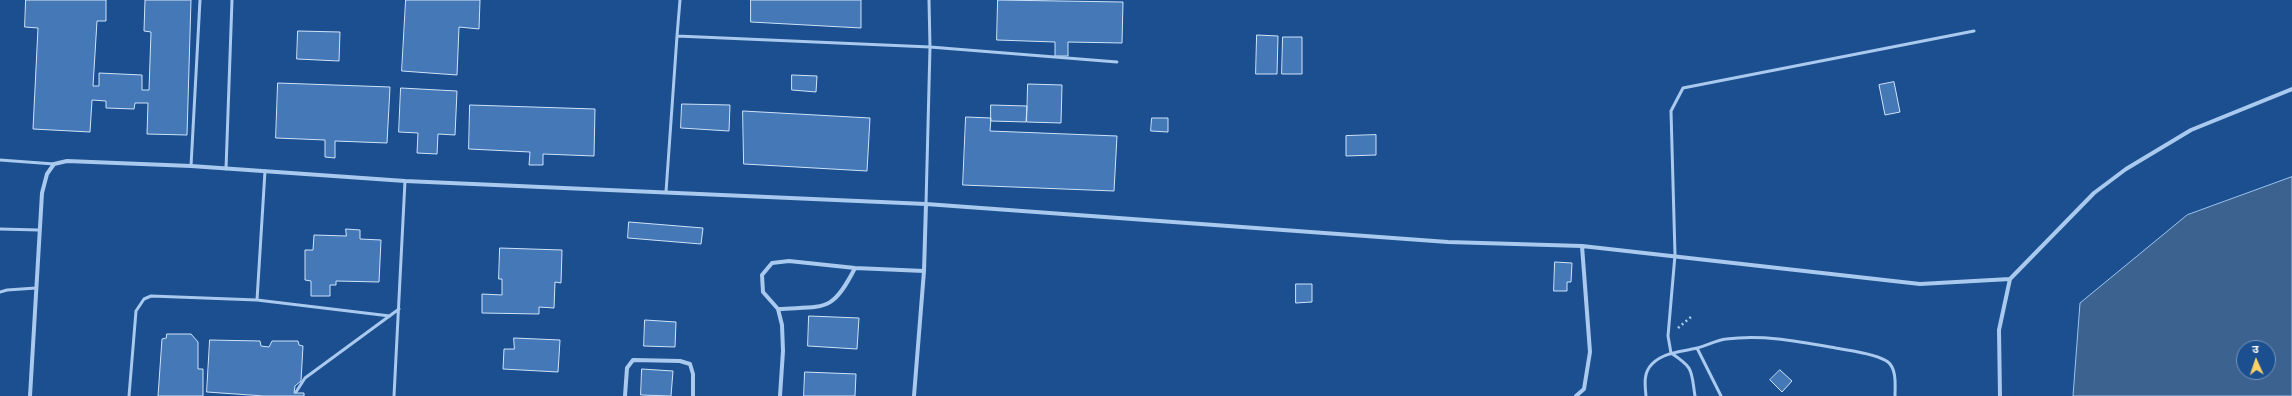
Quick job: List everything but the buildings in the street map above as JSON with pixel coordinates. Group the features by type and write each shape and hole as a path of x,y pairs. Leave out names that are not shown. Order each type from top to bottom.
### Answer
{"street":[{"path":"2000,396 1999,330 2010,279 2094,193 2126,169 2191,130 2292,89"},
{"path":"30,396 42,193 46,174 54,164 68,161 191,166 405,181 926,204 1448,242 1582,246 1675,255 1920,284 2010,279"},
{"path":"914,396 924,271 926,204"},
{"path":"1576,396 1584,389 1590,352 1582,246"},
{"path":"780,396 783,351 782,325 778,309 763,292 762,275 772,263 789,261 855,268 924,271"},
{"path":"778,309 819,307 834,301 844,288 855,268"},
{"path":"625,396 627,368 633,360 641,359 690,364 693,374 693,396"}],"lane":[{"path":"191,166 200,0"},
{"path":"226,169 232,0"},
{"path":"666,192 680,0"},
{"path":"926,204 930,47 929,0"},
{"path":"1694,396 1691,370 1687,364 1671,353 1668,336 1675,255 1671,111 1683,88 1974,32"},
{"path":"677,36 930,47 1117,62"},
{"path":"0,160 54,164"},
{"path":"257,300 265,171"},
{"path":"394,396 405,181"},
{"path":"0,229 39,230"},
{"path":"0,292 7,290 36,288"},
{"path":"129,396 136,310 144,299 151,296 257,300 390,316"},
{"path":"296,392 305,378 399,309"},
{"path":"1646,396 1645,382 1648,370 1652,364 1671,353 1697,348 1724,339 1775,337 1862,353 1888,362 1894,372 1895,396"},
{"path":"1697,348 1721,396"}],"water":[{"path":"2292,177 2292,396 2073,396 2080,303 2187,215"}]}
